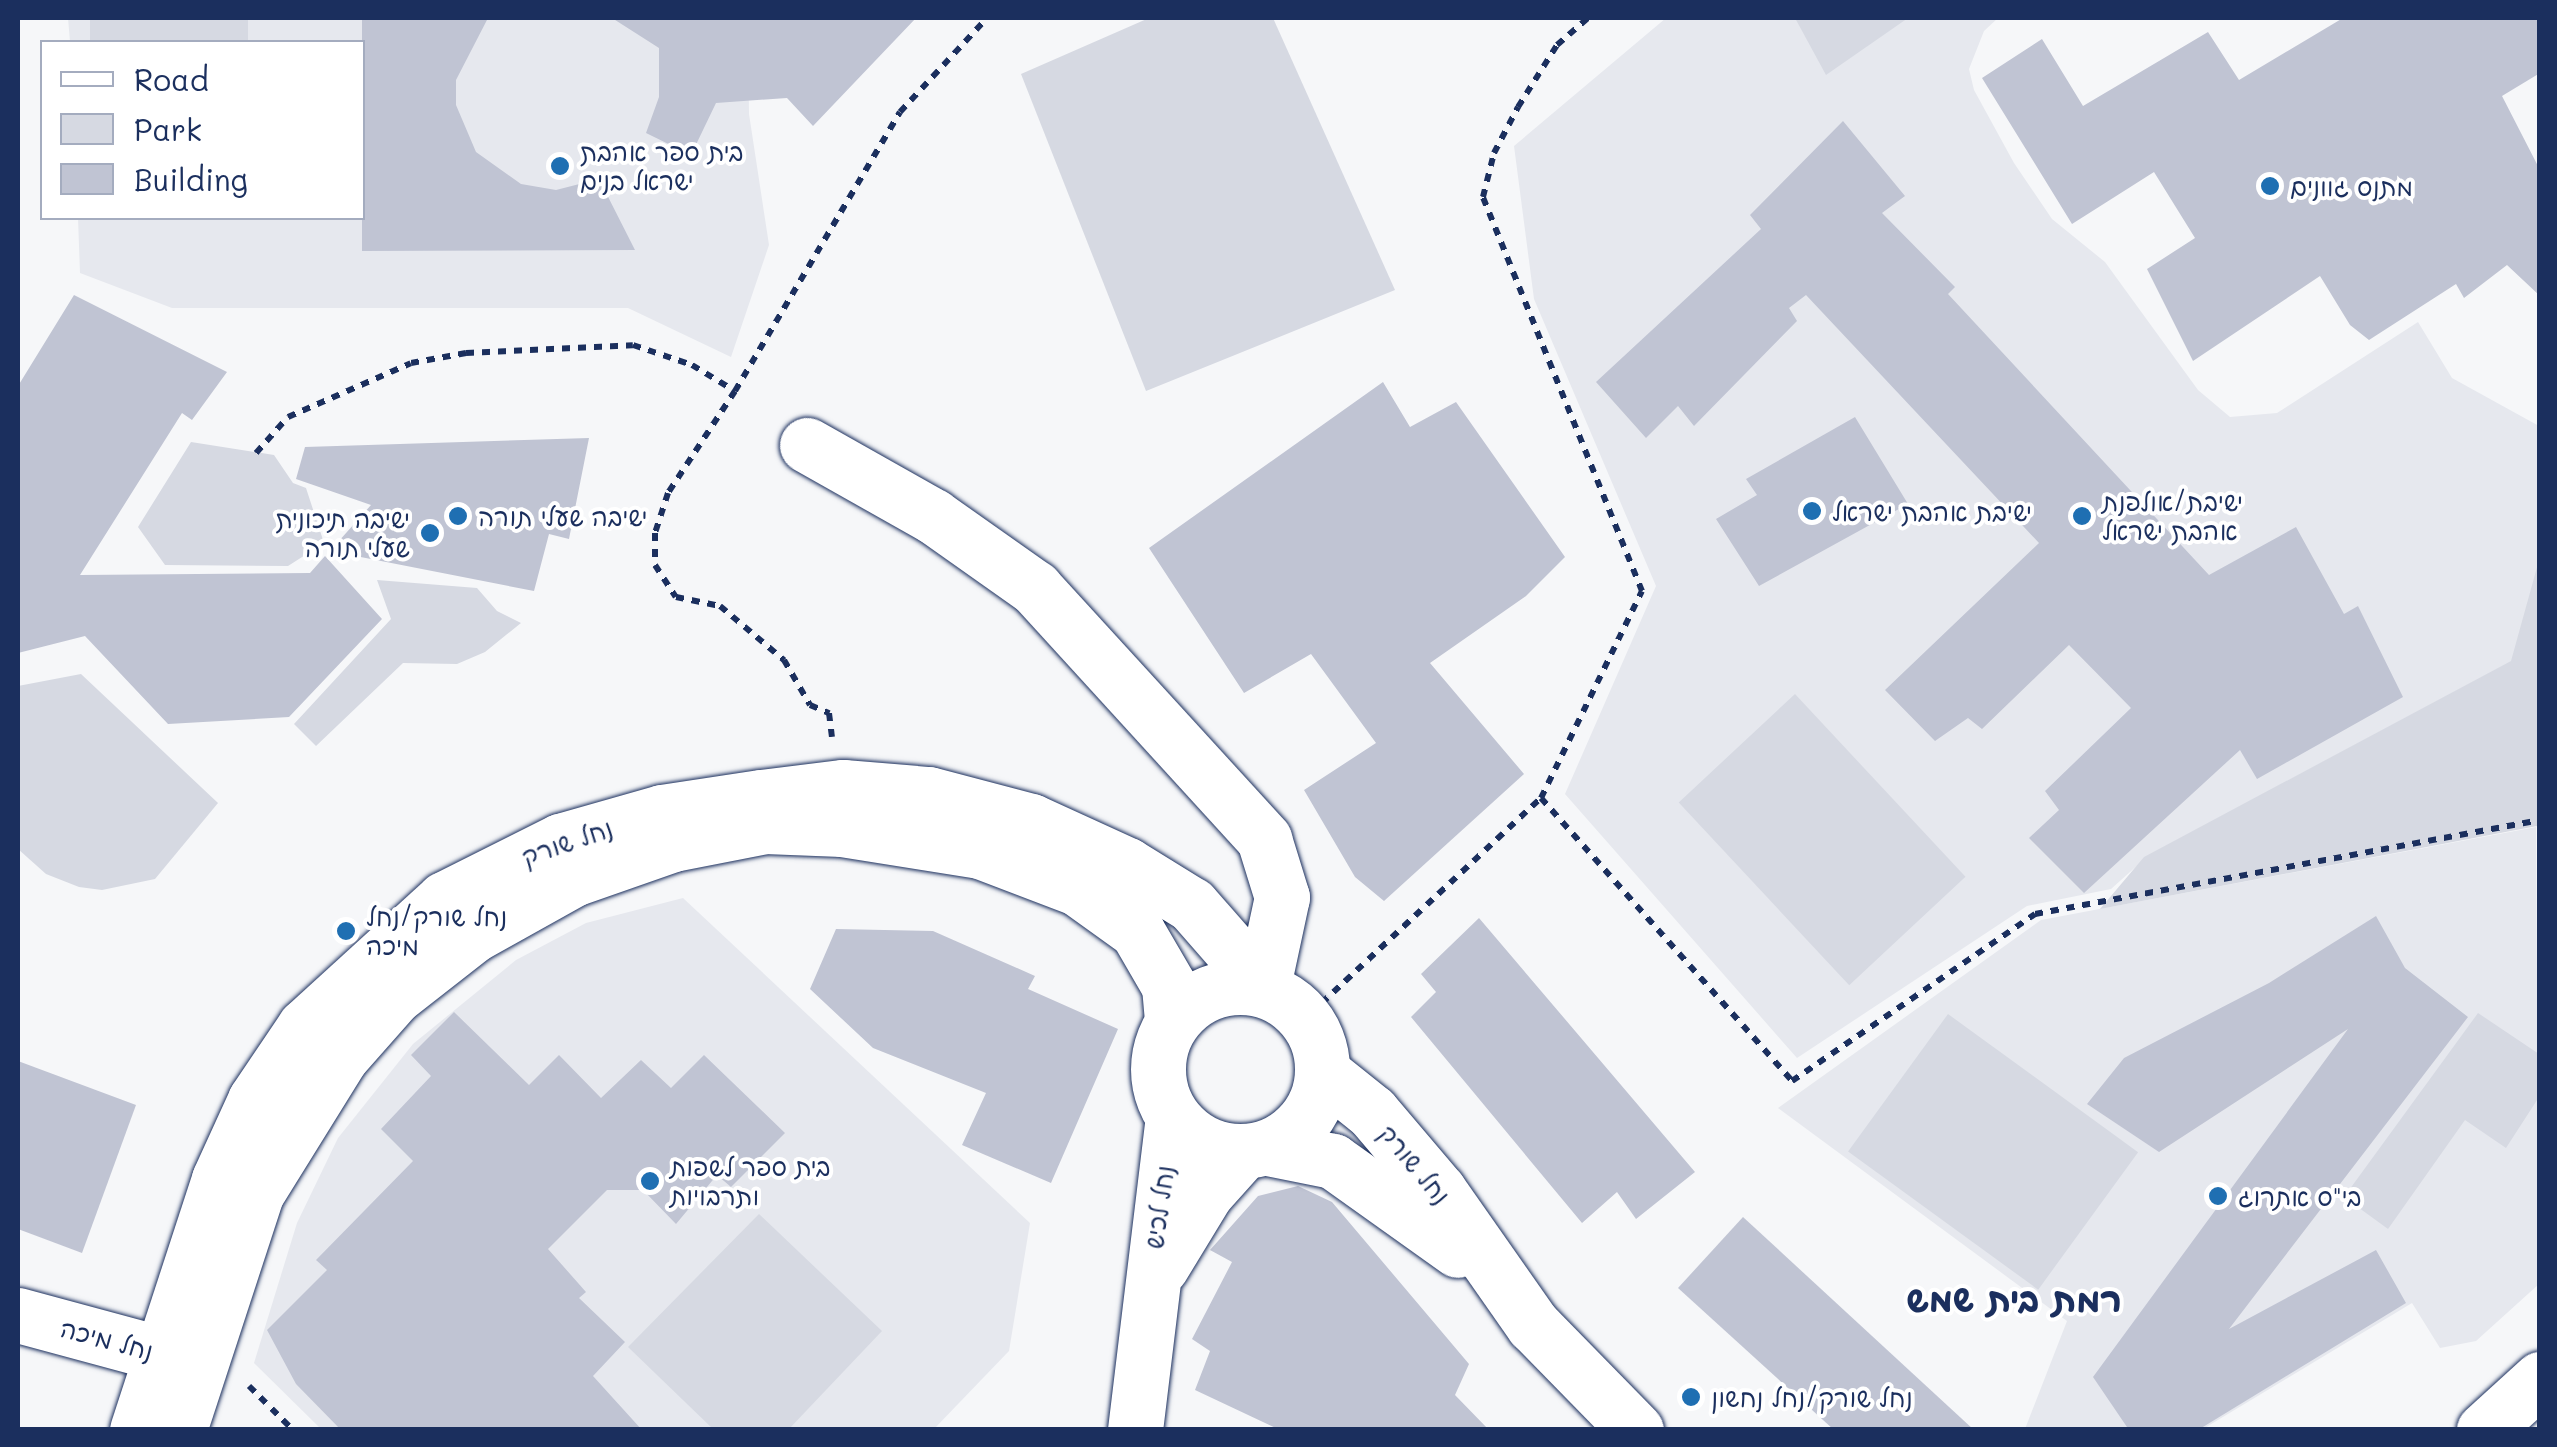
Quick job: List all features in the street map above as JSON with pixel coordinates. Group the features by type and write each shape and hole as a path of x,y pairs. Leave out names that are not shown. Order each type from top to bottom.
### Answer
{"street":[{"path":"807,445 933,516 1035,588 1264,840 1282,896 1284,1002 1322,1072 1304,1121 1254,1150 1207,1146 1173,1118 1163,1100 1158,1063 1172,1021 1218,990 1284,1002"},
{"name":"נחל שורק","path":"137,1430 197,1363 218,1178 255,1100 305,1026 444,900 502,866 594,831 662,812 836,788 928,794 1031,821 1087,845 1192,905 1284,1002"},
{"name":"נחל שורק","path":"179,1430 197,1363 273,1157 341,1057 395,996 473,935 525,901 674,844 765,826 842,829 980,852 1078,888 1136,931 1170,986 1172,1021"},
{"name":"נחל שורק","path":"1322,1072 1372,1112 1439,1191 1490,1270 1533,1325 1636,1430"},
{"name":"נחל לכיש","path":"1135,1430 1146,1297 1173,1118"},
{"name":"נחל שורק","path":"1254,1150 1332,1161 1490,1270"},
{"name":"נחל לכיש","path":"1146,1297 1177,1236 1254,1150"},
{"name":"נחל מיכה","path":"18,1315 197,1363"},
{"path":"2484,1430 2540,1379"}],"path":[{"path":"836,788 829,713 810,705 784,660 720,606 676,597 656,565 654,533 668,493 900,112 987,18"},
{"path":"1284,1002 1542,798 1642,591 1482,197 1494,153 1518,107 1557,45 1588,18"},
{"path":"256,452 288,417 411,363 466,353 632,345 692,365 734,390"},
{"path":"1542,798 1792,1081 2036,914 2540,820"},
{"path":"197,1363 293,1430"}],"shaded area":[{"name":"בית ספר אהבת ישראל בנים","path":"68,18 748,18 749,114 769,245 731,357 628,308 172,308 80,273 78,220 365,220 365,40 70,40"},
{"name":"ישיבת/אולפנת אהבת ישראל","path":"1666,18 1998,18 1984,31 1969,69 1974,90 2014,163 2052,219 2105,262 2198,390 2230,417 2277,413 2418,322 2452,378 2539,426 2539,563 2512,661 2149,855 2111,889 2027,906 1797,1058 1565,794 1656,586 1534,299 1514,146"},
{"name":"בי\"ס אתרוג","path":"2536,827 2539,1284 2476,1341 2440,1348 2412,1303 2203,1429 2025,1429 2067,1321 1778,1108 2041,920"},
{"name":"בית ספר לשפות ותרבויות","path":"683,898 1030,1223 1009,1351 934,1429 321,1429 254,1363 297,1223 338,1138 413,1044 516,960 586,923"}],"green space":[{"path":"90,18 248,18 248,40 90,40"},
{"path":"1149,18 1273,18 1395,290 1146,391 1021,74"},
{"path":"1795,18 1908,18 1826,75"},
{"path":"191,442 274,455 293,483 306,488 324,543 288,566 165,565 138,527"},
{"path":"2539,560 2539,831 2537,826 2100,909 2144,857 2511,661"},
{"path":"377,580 477,588 497,611 521,623 485,652 457,664 403,663 316,746 294,724 391,619"},
{"path":"81,674 218,803 155,879 102,890 79,887 46,874 18,849 18,686"},
{"path":"1795,694 1965,877 1849,985 1679,802"},
{"path":"2478,1013 2539,1054 2539,1097 2506,1148 2465,1120 2388,1229 2344,1197"},
{"path":"1948,1014 2138,1152 2038,1290 1848,1152"},
{"path":"759,1214 882,1331 789,1429 713,1429 628,1347"}],"building":[{"path":"362,18 488,18 456,80 456,105 476,152 521,184 556,190 599,179 635,250 362,251"},
{"path":"612,18 916,18 813,126 787,98 716,103 691,155 646,133 659,97 659,48"},
{"name":"מתנס גוונים","path":"2343,18 2540,18 2540,73 2502,96 2540,170 2540,296 2507,265 2464,298 2456,284 2369,340 2350,325 2320,276 2193,361 2147,269 2195,238 2154,172 2072,224 1982,78 2042,39 2083,106 2208,32 2239,80"},
{"name":"ישיבת אהבת ישראל","path":"1843,121 1905,196 1882,213 1955,287 1948,294 2209,575 2296,527 2344,614 2358,606 2403,697 2257,779 2240,750 2084,893 2029,838 2059,810 2045,791 2131,708 2069,645 1982,729 1968,718 1935,741 1885,690 2039,543 1806,295 1789,308 1797,321 1694,426 1678,406 1646,438 1596,382 1761,229 1750,215"},
{"name":"ישיבה תיכונית שעלי תורה","path":"74,295 227,372 192,420 182,413 80,575 310,573 325,556 382,619 289,717 168,724 85,636 18,653 18,386"},
{"path":"1383,382 1410,427 1456,402 1565,557 1526,596 1430,663 1524,774 1384,901 1355,877 1304,790 1376,743 1311,654 1244,693 1149,548"},
{"path":"1855,417 1908,504 1759,586 1716,519 1757,495 1746,479"},
{"path":"589,438 569,539 549,534 534,591 330,551 371,505 296,479 305,447"},
{"path":"2376,916 2405,968 2468,1017 2229,1329 2376,1250 2406,1303 2198,1430 2129,1430 2093,1377 2348,1029 2159,1152 2087,1104 2124,1058 2269,983"},
{"path":"1479,918 1695,1172 1636,1219 1617,1192 1582,1223 1411,1017 1436,992 1421,974"},
{"path":"836,929 933,931 1035,976 1028,989 1118,1029 1051,1183 962,1145 986,1093 873,1048 810,989"},
{"path":"454,1012 529,1085 559,1055 601,1098 641,1060 671,1088 704,1055 785,1133 731,1187 717,1175 676,1224 643,1190 607,1190 548,1249 586,1292 579,1298 625,1342 593,1376 642,1430 341,1430 296,1384 267,1330 327,1270 316,1260 413,1161 381,1129 431,1076 411,1055"},
{"path":"18,1061 136,1105 82,1253 18,1229"},
{"path":"1298,1186 1332,1202 1469,1364 1455,1395 1489,1430 1280,1430 1195,1390 1210,1351 1192,1339 1232,1262 1210,1250 1258,1196"},
{"path":"1743,1217 1974,1430 1834,1430 1678,1288"}],"place":[{"name":"בית ספר אהבת ישראל בנים","path":"560,166"},
{"name":"מתנס גוונים","path":"2270,186"},
{"name":"ישיבת אהבת ישראל","path":"1812,511"},
{"name":"ישיבה שעלי תורה","path":"458,516"},
{"name":"ישיבת/אולפנת אהבת ישראל","path":"2082,516"},
{"name":"ישיבה תיכונית שעלי תורה","path":"430,533"},
{"name":"נחל שורק/נחל מיכה","path":"346,931"},
{"name":"בית ספר לשפות ותרבויות","path":"650,1181"},
{"name":"בי\"ס אתרוג","path":"2218,1196"},
{"name":"נחל שורק/נחל נחשון","path":"1691,1397"}],"district":[{"name":"רמת בית שמש","path":"2014,1298"}]}
